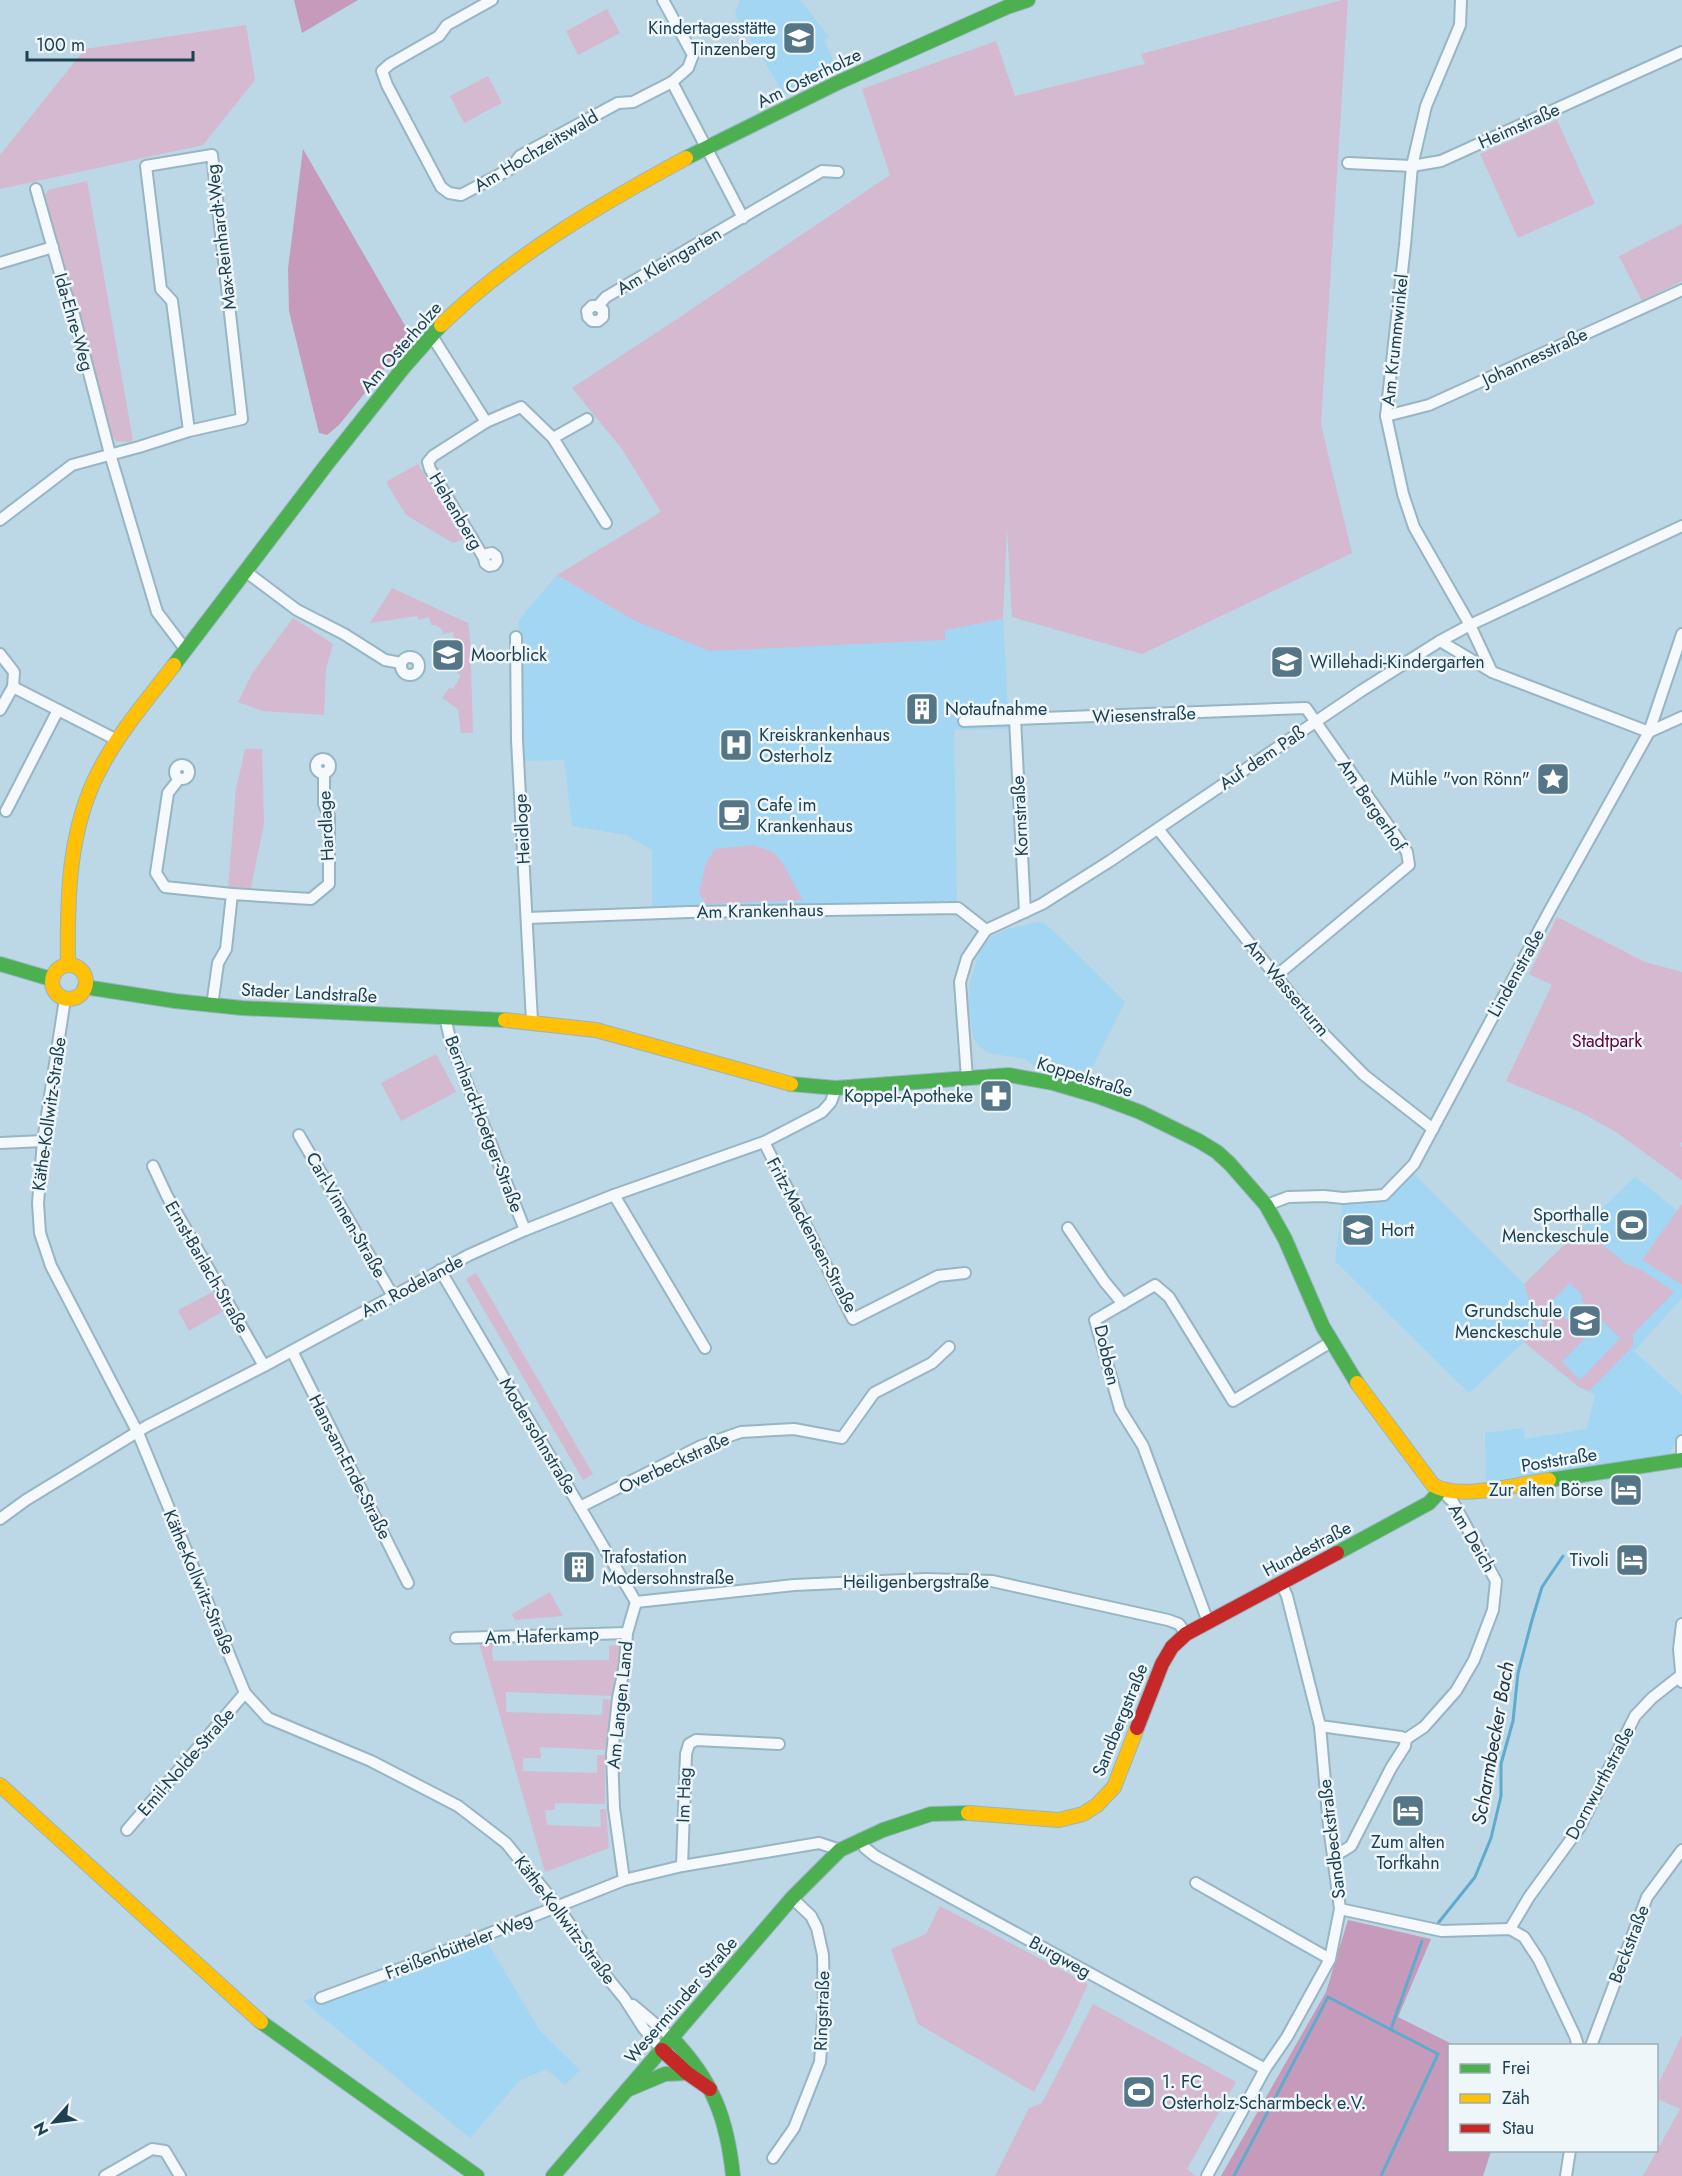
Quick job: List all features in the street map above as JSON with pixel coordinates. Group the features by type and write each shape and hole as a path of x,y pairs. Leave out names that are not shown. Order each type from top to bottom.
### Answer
{"street":[{"name":"Am Hochzeitswald","path":"492,0 447,25 439,36 382,71 387,85 441,187 449,193 461,195 510,169 520,156 618,103 633,102 672,82 688,68 693,56 663,0"},
{"name":"Am Osterholze","path":"68,965 66,905 74,849 81,819 96,778 117,740 324,467 432,336 469,298 520,260 619,195 707,147 861,72 1007,7 1028,0"},
{"name":"Am Krummwinkel","path":"1461,0 1460,25 1426,106 1412,166 1386,416 1403,494 1414,526 1470,625 1492,672"},
{"name":"Heimstraße","path":"1348,163 1412,166 1441,161 1682,52"},
{"path":"672,82 707,147"},
{"name":"Am Kleingarten","path":"707,147 742,218"},
{"name":"Max-Reinhardt-Weg","path":"0,520 72,465 189,430 242,419 212,155 146,166 161,289 172,301 189,430"},
{"name":"Am Kleingarten","path":"598,306 606,297 822,171 838,172"},
{"name":"Ida-Ehre-Weg","path":"36,189 83,344 110,454 157,612 185,649"},
{"path":"0,263 52,247"},
{"name":"Johannesstraße","path":"1386,416 1429,405 1682,290"},
{"path":"432,336 486,422"},
{"name":"Hehenberg","path":"484,558 428,462 433,456 486,422 521,407 553,438 606,523"},
{"path":"553,438 587,419"},
{"name":"Auf dem Paß","path":"986,930 1042,904 1440,641 1682,526"},
{"path":"244,571 297,610 344,634 385,660 401,663"},
{"name":"Lindenstraße","path":"1266,1205 1288,1197 1343,1198 1384,1195 1414,1164 1551,908 1649,732 1682,634"},
{"name":"Heidloge","path":"516,638 517,740 532,1021"},
{"path":"1440,641 1492,672 1649,732 1682,717"},
{"path":"0,654 14,672 13,687 0,710"},
{"path":"13,687 117,740"},
{"name":"Wiesenstraße","path":"964,721 1306,708 1317,722"},
{"path":"6,811 58,710"},
{"name":"Kornstraße","path":"1015,719 1025,912"},
{"name":"Am Bergerhof","path":"1276,976 1409,865 1407,852 1317,722"},
{"name":"Hardlage","path":"179,779 168,793 156,873 165,887 311,899 329,884 329,816 324,804 324,773"},
{"name":"Am Wasserturm","path":"1158,829 1316,1026 1364,1075 1433,1129"},
{"path":"212,1006 218,963 226,949 232,894"},
{"name":"Am Krankenhaus","path":"527,918 689,912 958,908 986,930"},
{"path":"967,1078 960,982 967,958 986,930"},
{"path":"0,964 51,979"},
{"path":"68,965 78,967 82,971 85,976 85,987 77,997 65,999 54,992 51,979 56,970 68,965"},
{"name":"Stader Landstraße","path":"85,987 212,1006 532,1021"},
{"name":"Käthe-Kollwitz-Straße","path":"65,999 43,1141 38,1203 40,1233 51,1266 138,1433 245,1693 268,1718 371,1761 458,1806 506,1843 558,1907 601,1970 662,2050"},
{"name":"Bernhard-Hoetger-Straße","path":"445,1017 451,1043 525,1230"},
{"name":"Koppelstraße","path":"532,1021 596,1029 791,1084 836,1088 1009,1075 1036,1078 1071,1087 1165,1124 1217,1152 1244,1177 1266,1205 1289,1246 1331,1342 1355,1382 1433,1485 1441,1490"},
{"name":"Am Rodelande","path":"0,1519 26,1500 147,1426 292,1352 440,1270 525,1230 614,1195 764,1142 822,1112 831,1102 836,1088"},
{"name":"Carl-Vinnen-Straße","path":"299,1135 393,1296"},
{"path":"0,1143 43,1141"},
{"name":"Fritz-Mackensen-Straße","path":"764,1142 853,1319 938,1276 965,1273"},
{"name":"Ernst-Barlach-Straße","path":"153,1166 167,1196 264,1366"},
{"path":"614,1195 705,1348"},
{"path":"1068,1228 1104,1281 1123,1304"},
{"name":"Modersohnstraße","path":"440,1270 636,1602"},
{"name":"Dobben","path":"1208,1622 1143,1446 1120,1409 1095,1320 1155,1285 1169,1297 1233,1401 1331,1342"},
{"name":"Overbeckstraße","path":"580,1507 701,1446 741,1432 794,1429 842,1438 874,1393 932,1363 949,1347"},
{"name":"Hans-am-Ende-Straße","path":"292,1352 408,1582"},
{"path":"1682,1441 1682,1460"},
{"name":"Poststraße","path":"1441,1490 1459,1493 1682,1460"},
{"name":"Hundestraße","path":"1186,1634 1403,1518 1429,1503 1441,1490"},
{"name":"Am Deich","path":"1333,1857 1351,1846 1391,1768 1405,1746 1406,1739 1424,1727 1456,1691 1474,1660 1493,1610 1496,1581 1453,1502 1441,1490"},
{"name":"Heiligenbergstraße","path":"636,1602 804,1584 926,1579 992,1581 1168,1620 1179,1624 1186,1634"},
{"name":"Sandbeckstraße","path":"1207,2176 1265,2069 1287,2037 1330,1959 1340,1909 1320,1726 1287,1596 1281,1583"},
{"name":"Am Langen Land","path":"624,1880 614,1808 612,1754 618,1698 625,1664 627,1633 636,1602"},
{"path":"1681,1679 1679,1649 1682,1624"},
{"name":"Am Haferkamp","path":"456,1638 627,1633"},
{"name":"Sandbergstraße","path":"840,1851 861,1839 931,1814 957,1813 1059,1820 1072,1820 1083,1815 1100,1803 1113,1787 1162,1664 1172,1647 1186,1634"},
{"name":"Dornwurthstraße","path":"1510,1929 1528,1897 1550,1871 1580,1827 1635,1716 1652,1698 1681,1679"},
{"name":"Emil-Nolde-Straße","path":"127,1830 245,1693"},
{"path":"1320,1726 1406,1739"},
{"name":"Im Hag","path":"682,1866 686,1754 689,1744 696,1740 779,1744"},
{"path":"0,1785 264,2025 477,2176"},
{"name":"Burgweg","path":"861,1839 865,1848 875,1856 1265,2069"},
{"name":"Freißenbütteler Weg","path":"321,1998 624,1880 682,1866 819,1843 840,1851"},
{"name":"Beckstraße","path":"1592,2044 1647,1897 1682,1850"},
{"name":"Wesermünder Straße","path":"553,2176 792,1898 825,1863 840,1851"},
{"path":"1196,1883 1330,1959"},
{"name":"Ringstraße","path":"773,2158 794,2128 820,2062 824,2006 823,1955 817,1928 811,1916 792,1898"},
{"path":"1340,1909 1442,1931 1510,1929 1524,1937 1539,1960 1577,2044"},
{"name":"Käthe-Kollwitz-Straße","path":"624,1998 672,2038"},
{"path":"672,2038 700,2068 719,2104 726,2127 733,2176"},
{"path":"662,2050 687,2073 711,2090"},
{"path":"627,2090 665,2074 687,2073"},
{"path":"105,2176 152,2149 165,2151 180,2176"},
{"path":"1566,2176 1570,2152"}],"shaded area":[{"path":"294,0 358,0 302,33"},
{"path":"740,0 800,0 829,37 824,41 836,67 784,94 735,14"},
{"path":"303,149 411,336 339,425 327,435 319,433 289,311 288,269"},
{"name":"Kreiskrankenhaus Osterholz","path":"557,575 633,620 945,640 944,630 1003,619 1009,729 954,730 957,902 652,910 652,850 626,835 572,826 564,760 519,761 519,620"},
{"path":"1038,922 1044,923 1066,943 1125,1002 1092,1068 1080,1074 1034,1066 1025,1059 988,1053 978,1045 973,1037 969,1001 970,982 980,951 991,937 1008,929"},
{"path":"1410,1170 1524,1284 1635,1177 1678,1211 1642,1260 1682,1285 1682,1298 1634,1351 1682,1395 1682,1432 1667,1457 1486,1482 1485,1433 1523,1428 1525,1439 1587,1429 1595,1395 1579,1387 1524,1342 1469,1393 1335,1261 1343,1198 1384,1195"},
{"path":"1348,1920 1431,1939 1398,2017 1452,2044 1448,2044 1448,2152 1491,2152 1483,2176 1221,2176 1326,1992"},
{"path":"481,1932 540,2031 580,2070 565,2085 546,2069 519,2081 470,2138 303,2001 446,1958"}],"green space":[{"path":"1348,0 1321,425 1352,553 1142,654 1012,617 1007,528 1003,619 945,630 945,640 710,651 633,620 557,575 661,512 622,449 572,388 890,175 862,89 996,41 1015,96 1145,64 1141,54"},
{"path":"607,9 620,33 578,55 566,31"},
{"path":"246,25 255,80 203,145 0,189 0,155 85,49"},
{"path":"488,76 502,103 464,123 450,96"},
{"path":"1557,120 1595,204 1518,238 1480,154"},
{"path":"87,181 133,440 130,442 116,441 110,432 89,360 91,355 74,295 70,291 43,199 48,190"},
{"path":"1682,224 1682,281 1642,301 1619,256"},
{"path":"418,464 464,539 453,543 406,515 386,482"},
{"path":"392,588 468,623 473,733 461,733 458,709 442,698 449,688 453,689 461,676 457,672 462,661 461,651 459,643 455,643 453,632 443,634 442,629 431,625 429,617 419,620 417,616 370,623"},
{"path":"293,618 333,644 326,669 324,715 263,711 238,702 253,672"},
{"path":"245,749 262,749 264,824 250,892 228,889 236,790"},
{"path":"753,845 773,852 780,859 803,900 706,904 699,893 706,863 715,849"},
{"name":"Stadtpark","path":"1557,917 1645,962 1682,972 1682,1142 1680,1144 1682,1180 1616,1132 1580,1112 1506,1081 1552,985 1529,974"},
{"path":"436,1054 456,1092 401,1121 381,1083"},
{"path":"1682,1204 1682,1285 1642,1260"},
{"path":"1582,1228 1626,1264 1640,1269 1674,1292 1633,1334 1633,1346 1589,1391 1579,1387 1524,1342 1544,1323 1531,1306 1524,1284","holes":["1570,1283 1583,1296 1581,1300 1620,1338 1580,1380 1562,1362 1585,1338 1550,1303"]},
{"path":"476,1273 593,1474 583,1480 466,1279"},
{"path":"213,1292 223,1311 189,1331 178,1310"},
{"path":"550,1592 563,1616 515,1620 512,1614"},
{"path":"497,1641 498,1647 492,1647 493,1661 609,1660 609,1646 622,1644 613,1696 506,1692 506,1712 602,1715 603,1699 612,1700 605,1750 540,1747 541,1758 523,1758 523,1771 597,1773 597,1755 605,1755 605,1804 555,1803 555,1810 545,1810 547,1825 601,1827 600,1809 606,1809 609,1848 545,1872 479,1643"},
{"path":"940,1906 1088,1984 1034,2092 918,2024 891,1949 926,1934"},
{"name":"1. FC Osterholz-Scharmbeck e.V.","path":"1093,2004 1236,2082 1187,2169 1196,2176 995,2176 1029,2108 1042,2103"},
{"path":"1682,2035 1682,2176 1643,2176 1680,2109 1658,2099 1658,2085"}],"waterway":[{"name":"Scharmbecker Bach","path":"1435,1927 1475,1877 1491,1838 1501,1796 1501,1764 1513,1721 1518,1673 1542,1587 1563,1556"},
{"name":"Scharmbecker Bach","path":"1391,2029 1422,1941"},
{"path":"1234,2176 1328,1997 1438,2054 1381,2176"}],"traffic: fast":[{"path":"686,158 837,83 1007,7 1028,0"},
{"path":"174,665 327,464 404,367 441,325"},
{"path":"0,964 51,979"},
{"path":"85,987 175,1001 242,1008 505,1020"},
{"path":"791,1084 836,1088 1009,1075 1053,1083 1097,1096 1140,1112 1199,1141 1217,1152 1230,1164 1266,1205 1285,1239 1323,1327 1357,1383"},
{"path":"1549,1480 1682,1460"},
{"path":"1337,1553 1429,1503 1441,1490"},
{"path":"553,2176 792,1898 840,1850 883,1830 931,1814 968,1813"},
{"path":"261,2022 477,2176"},
{"path":"672,2038 698,2070 716,2101 727,2136 733,2176"},
{"path":"627,2090 665,2074 687,2073"}],"traffic: slow":[{"path":"441,325 468,300 526,254 589,213 686,158"},
{"path":"68,965 68,915 72,865 81,816 89,792 116,742 174,665"},
{"path":"69,965 81,970 86,982 81,994 69,999 57,994 52,982 57,970 69,965"},
{"path":"505,1020 596,1030 791,1084"},
{"path":"1357,1383 1433,1485 1444,1490 1473,1492 1549,1480"},
{"path":"968,1813 1059,1820 1083,1814 1097,1805 1114,1787 1137,1728"},
{"path":"0,1785 261,2022"}],"traffic: jam":[{"path":"1137,1728 1162,1664 1172,1647 1186,1634 1337,1553"},
{"path":"662,2050 687,2073 710,2089"}],"place":[{"name":"Kindertagesstätte Tinzenberg","path":"799,38"},
{"name":"Moorblick","path":"448,655"},
{"name":"Willehadi-Kindergarten","path":"1287,662"},
{"name":"Notaufnahme","path":"922,709"},
{"name":"Kreiskrankenhaus Osterholz","path":"736,745"},
{"name":"Mühle \"von Rönn\"","path":"1553,779"},
{"name":"Cafe im Krankenhaus","path":"734,815"},
{"name":"Koppel-Apotheke","path":"996,1096"},
{"name":"Sporthalle Menckeschule","path":"1632,1225"},
{"name":"Hort","path":"1358,1230"},
{"name":"Grundschule Menckeschule","path":"1585,1321"},
{"name":"Zur alten Börse","path":"1626,1490"},
{"name":"Tivoli","path":"1632,1560"},
{"name":"Trafostation Modersohnstraße","path":"579,1567"},
{"name":"Zum alten Torfkahn","path":"1408,1811"},
{"name":"1. FC Osterholz-Scharmbeck e.V.","path":"1139,2092"}]}
